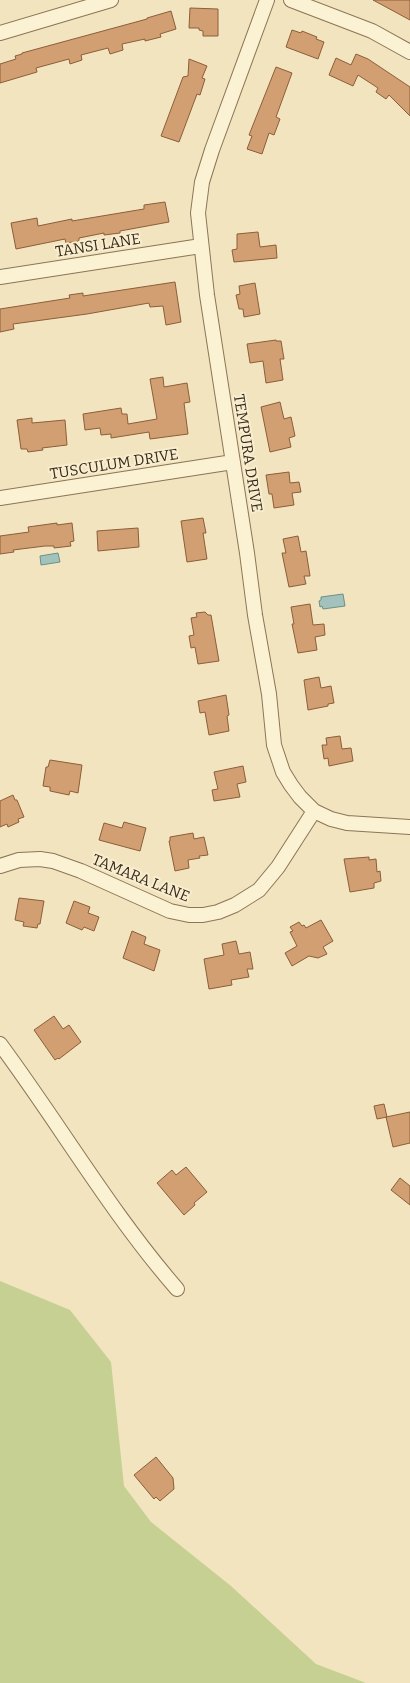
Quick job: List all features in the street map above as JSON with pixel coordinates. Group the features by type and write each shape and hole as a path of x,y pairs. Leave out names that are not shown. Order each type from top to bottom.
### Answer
{"street":[{"path":"0,32 112,0"},
{"name":"TEMPURA DRIVE","path":"267,0 218,130 202,182 198,213 201,246 255,615 269,694 274,744 283,772 300,797 314,810 330,819 347,823 410,827"},
{"path":"291,0 372,31 410,52"},
{"name":"TANSI LANE","path":"0,277 201,246"},
{"name":"TUSCULUM DRIVE","path":"0,498 233,462"},
{"name":"TAMARA LANE","path":"0,866 19,860 40,859 53,861 81,871 170,910 190,915 203,915 235,906 259,890 278,867 314,810"},
{"path":"0,1044 37,1094 135,1237 177,1289"}],"green space":[{"path":"0,1281 70,1310 111,1362 124,1486 151,1522 231,1586 316,1664 366,1683 0,1683"}],"water":[{"path":"58,553 60,562 41,565 40,556"},
{"path":"343,594 345,606 323,609 322,606 320,607 319,601 321,597"}],"building":[{"path":"373,0 410,0 410,20"},
{"path":"190,8 218,9 218,36 203,36 203,31 199,30 199,28 189,28"},
{"path":"171,11 176,29 160,34 161,37 122,44 123,50 110,54 108,48 81,55 82,60 70,64 69,59 36,68 37,72 0,83 0,64 16,59 15,56 22,53"},
{"path":"292,30 301,33 302,31 324,42 318,59 286,47"},
{"path":"356,54 368,59 410,87 410,116 389,95 386,99 376,92 378,88 358,75 353,86 329,75 336,58 351,65"},
{"path":"189,59 207,66 202,78 205,79 200,95 197,94 179,142 161,136 183,77 188,76"},
{"path":"276,67 292,73 276,117 280,119 274,135 269,133 262,154 247,149 252,136 249,135"},
{"path":"165,202 169,222 120,231 120,233 104,235 104,233 79,238 79,241 66,243 65,239 16,249 11,223 37,218 38,226 72,219 72,221 144,209 144,205"},
{"path":"258,232 260,247 276,245 277,258 234,262 232,250 237,249 237,234"},
{"path":"175,282 181,322 166,325 163,306 150,307 149,303 13,324 14,329 0,332 0,309 70,298 69,295 83,293 83,296"},
{"path":"255,283 260,314 244,317 243,309 239,309 236,295 240,294 239,286"},
{"path":"281,341 284,359 280,359 283,380 266,383 263,361 250,363 247,344"},
{"path":"163,377 164,387 187,383 190,402 184,403 188,434 150,439 149,432 111,438 111,434 101,435 100,428 85,430 83,414 121,408 122,414 127,414 128,424 157,419 150,379"},
{"path":"280,402 284,419 291,417 295,436 289,438 291,447 270,452 261,407"},
{"path":"32,418 32,423 65,420 67,445 28,452 27,449 21,449 17,420"},
{"path":"289,472 290,483 299,482 301,492 292,493 294,505 274,508 272,494 269,494 266,475"},
{"path":"203,518 206,533 203,533 207,559 187,562 181,521"},
{"path":"57,523 57,525 72,523 74,541 70,542 71,546 54,548 54,546 45,546 13,550 14,552 0,554 0,536 29,532 28,527"},
{"path":"138,528 139,547 98,551 97,531"},
{"path":"298,536 301,552 306,551 310,576 304,576 306,584 289,587 282,553 286,553 283,539"},
{"path":"310,604 313,625 324,624 325,635 315,637 317,650 298,653 292,624 294,624 291,607"},
{"path":"205,612 211,615 219,661 198,664 195,647 191,648 189,636 194,635 191,618 197,617 196,613"},
{"path":"319,677 321,688 331,686 334,703 308,710 304,680"},
{"path":"226,695 229,731 209,735 205,712 200,713 198,701"},
{"path":"340,736 342,749 351,748 353,761 329,766 328,758 324,759 322,745 327,745 326,738"},
{"path":"50,760 82,765 78,793 70,791 69,795 50,791 50,787 43,786 46,767 48,767"},
{"path":"243,766 246,782 237,784 240,797 214,801 212,790 218,789 214,772"},
{"path":"13,795 24,817 18,819 19,822 8,827 7,824 0,827 0,801"},
{"path":"124,822 146,828 140,851 99,840 104,823 122,828"},
{"path":"193,833 194,839 204,837 208,855 188,860 189,868 175,871 169,841 170,837"},
{"path":"369,857 369,860 376,859 377,872 380,871 381,881 374,883 374,888 350,892 344,859"},
{"path":"19,898 44,901 40,924 38,924 37,928 23,926 24,922 15,920"},
{"path":"74,901 90,907 88,913 99,917 94,931 84,927 82,930 66,923"},
{"path":"321,920 333,941 323,947 327,954 318,958 309,956 292,966 285,953 297,946 290,932 293,931 290,927 299,922 306,928"},
{"path":"132,931 146,937 144,944 160,950 154,971 123,958"},
{"path":"236,941 239,954 250,952 253,969 247,969 249,977 231,980 232,985 209,989 204,959 224,955 222,944"},
{"path":"54,1016 63,1029 69,1025 81,1042 55,1060 34,1030"},
{"path":"384,1104 387,1117 377,1119 374,1106"},
{"path":"410,1112 410,1143 393,1147 386,1117"},
{"path":"186,1167 207,1192 184,1215 157,1183 172,1170 176,1175"},
{"path":"400,1178 410,1186 410,1205 391,1190"},
{"path":"156,1457 173,1478 174,1489 160,1501 156,1497 154,1499 134,1475"}]}
